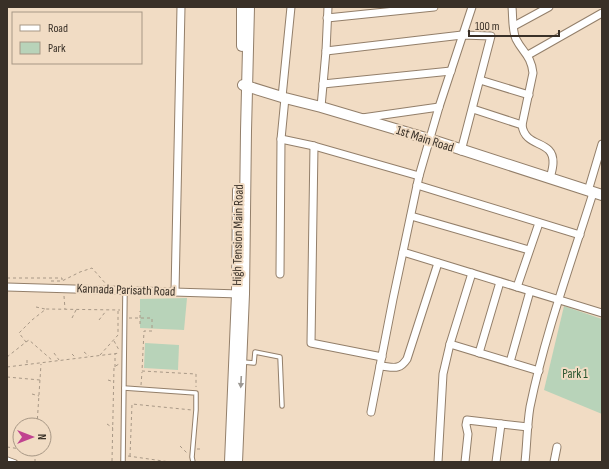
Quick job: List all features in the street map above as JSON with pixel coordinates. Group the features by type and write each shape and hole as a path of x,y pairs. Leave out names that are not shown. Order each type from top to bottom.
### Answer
{"main road":[{"path":"237,462 242,362 241,294 246,131 242,7"},
{"path":"244,86 249,7"},
{"name":"1st Main Road","path":"244,86 429,139 594,193"},
{"name":"High Tension Main Road","path":"230,462 241,294"}],"street":[{"path":"175,292 180,7"},
{"path":"280,274 281,139 291,7"},
{"path":"321,107 328,7"},
{"path":"327,18 434,7"},
{"path":"371,412 419,176 439,107 472,7"},
{"path":"512,7 516,38 528,55 533,74 522,126 524,134 527,138 546,147 550,151 553,163 550,179"},
{"path":"514,26 537,10 549,7"},
{"path":"528,55 602,13"},
{"path":"326,52 462,35 491,36 462,151"},
{"path":"323,84 451,70"},
{"path":"480,80 529,95"},
{"path":"358,119 439,107"},
{"path":"473,109 522,126"},
{"path":"281,139 314,146 419,176"},
{"path":"314,146 311,343 382,357"},
{"path":"525,462 530,409 538,371 559,300 594,193 602,147"},
{"path":"417,185 580,235"},
{"path":"411,216 529,250"},
{"path":"517,287 539,223"},
{"path":"403,252 602,313"},
{"path":"380,366 400,367 407,359 438,263"},
{"path":"438,462 443,374 450,344 472,274"},
{"path":"479,353 500,282"},
{"name":"Kannada Parisath Road","path":"7,287 63,285 111,290 241,294"},
{"path":"510,362 530,291"},
{"path":"450,344 538,371"},
{"path":"465,462 468,434 466,425 467,420 528,427"},
{"path":"496,462 501,424"},
{"path":"554,462 557,447"}],"lane":[{"path":"123,462 124,360 122,352 125,318 125,290"},
{"path":"242,362 254,363 255,352 280,357 282,406"},
{"path":"124,388 196,393 192,460"},
{"path":"7,459 15,462"}],"path":[{"path":"63,285 80,272 92,268 111,290"},
{"path":"7,278 62,278 65,309"},
{"path":"51,280 63,285 51,283 51,280"},
{"path":"36,307 46,309 125,310"},
{"path":"26,342 19,333 46,309"},
{"path":"72,318 76,310"},
{"path":"99,320 106,310"},
{"path":"100,355 118,335 118,310"},
{"path":"140,311 140,324"},
{"path":"125,318 152,318 152,331 144,331 140,389"},
{"path":"7,357 29,340 53,361"},
{"path":"7,367 122,352 114,340"},
{"path":"84,352 89,356"},
{"path":"54,353 60,360"},
{"path":"112,461 114,367 116,353"},
{"path":"72,354 77,358"},
{"path":"26,360 27,364"},
{"path":"114,367 124,360"},
{"path":"38,417 42,362"},
{"path":"142,371 196,374 196,393"},
{"path":"7,378 40,380"},
{"path":"108,380 114,382"},
{"path":"32,394 39,396"},
{"path":"130,456 132,404 196,410"},
{"path":"107,424 113,428"},
{"path":"180,446 192,460"},
{"path":"123,455 170,462"}],"green space":[{"path":"187,298 184,330 140,328 140,299"},
{"name":"Park 1","path":"564,306 602,319 602,414 544,390"},
{"path":"145,343 179,345 178,370 144,368"}]}
